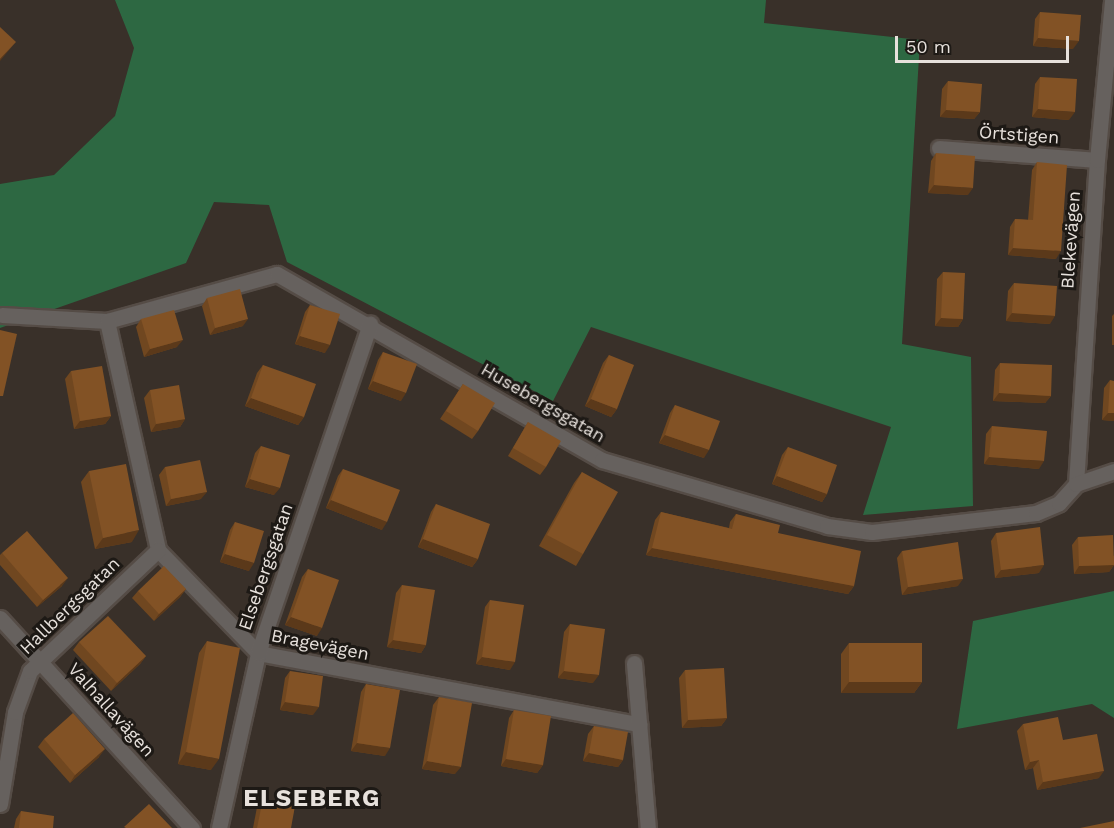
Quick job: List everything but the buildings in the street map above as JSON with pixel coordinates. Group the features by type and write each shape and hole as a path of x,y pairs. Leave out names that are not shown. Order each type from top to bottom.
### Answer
{"street":[{"name":"Blekevägen","path":"1076,484 1096,160 1112,0"},
{"name":"Örtstigen","path":"939,148 1096,160"},
{"name":"Husebergsgatan","path":"2,315 107,321 277,274 370,324 603,460 826,526 872,532 1036,513 1059,503 1076,484"},
{"path":"107,321 158,550"},
{"name":"Elsebergsgatan","path":"219,828 258,653 370,324"},
{"path":"1076,484 1114,471"},
{"name":"Bragevägen","path":"158,550 258,653 639,724"},
{"name":"Hallbergsgatan","path":"0,804 18,698 38,659 158,550"},
{"name":"Valhallavägen","path":"0,618 192,828"},
{"path":"634,663 648,828"}],"green space":[{"path":"115,0 766,0 764,23 920,40 902,344 971,357 973,506 863,515 891,427 591,327 553,401 287,262 269,205 214,202 186,263 0,328 0,184 54,175 115,116 134,48"},
{"path":"1114,591 1114,718 1092,704 957,729 973,621"}],"district":[{"name":"ELSEBERG","path":"312,799"}]}
